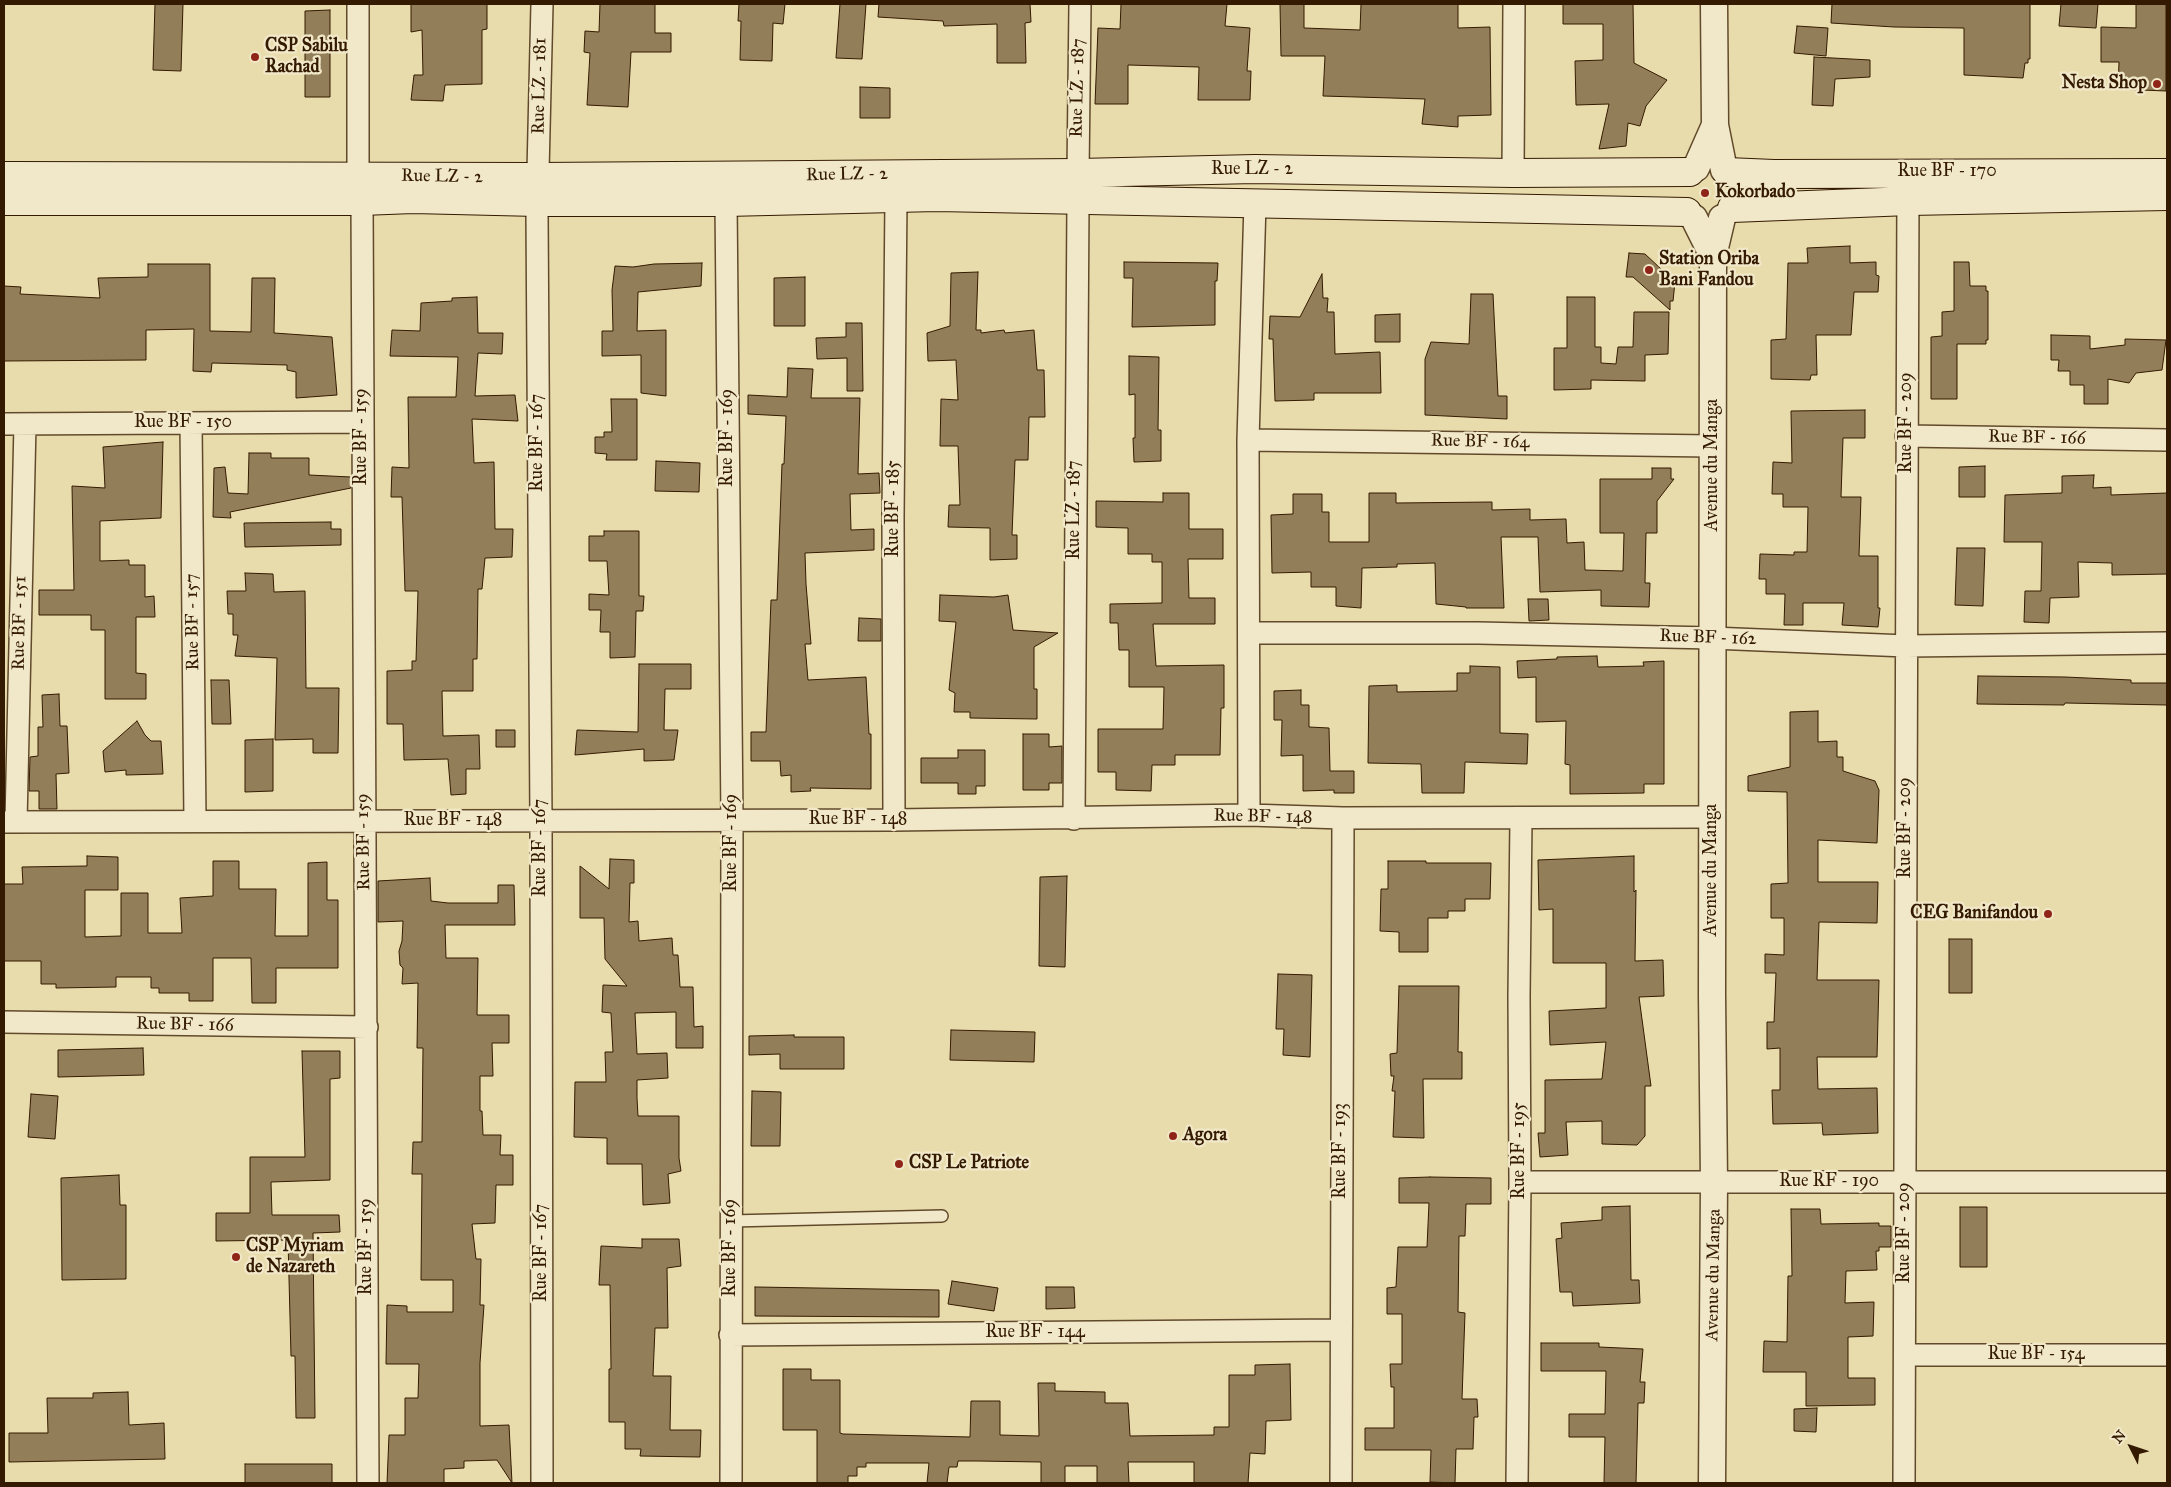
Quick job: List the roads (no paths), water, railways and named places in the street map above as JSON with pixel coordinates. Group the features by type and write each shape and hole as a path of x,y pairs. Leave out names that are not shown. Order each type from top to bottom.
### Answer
{"main road":[{"path":"1709,165 1726,171 1733,179 1736,189 1735,202 1727,213 1707,222 1691,215 1682,204 1680,191 1682,182 1693,170 1709,165"},
{"name":"Rue LZ - 2","path":"4,176 360,188 413,200 538,190 1078,172 1255,169 1513,172 1693,170"},
{"name":"Rue BF - 170","path":"1726,171 1774,174 1908,172 2167,173"},
{"name":"Rue LZ - 2","path":"4,201 360,188"},
{"name":"Rue LZ - 2","path":"538,190 726,202 937,197 1255,203 1691,215"},
{"name":"Rue BF - 170","path":"1727,213 1909,201 2167,196"}],"street":[{"name":"Rue BF - 159","path":"358,4 367,1027 368,1483"},
{"name":"Rue LZ - 181","path":"538,190 542,4"},
{"name":"Rue LZ - 187","path":"1078,172 1080,4"},
{"path":"1513,172 1514,4"},
{"path":"1714,4 1715,125 1726,171"},
{"path":"1693,170 1715,125"},
{"name":"Rue BF - 209","path":"1904,1483 1908,172"},
{"name":"Rue BF - 167","path":"538,190 542,1483"},
{"name":"Rue BF - 185","path":"894,820 893,517 896,198"},
{"name":"Rue LZ - 187","path":"1074,819 1078,200"},
{"name":"Rue BF - 169","path":"726,202 732,820 731,1483"},
{"path":"1249,816 1248,440 1255,203"},
{"path":"1713,256 1727,213"},
{"path":"1691,215 1713,256"},
{"name":"Avenue du Manga","path":"1712,1483 1714,1182 1712,817 1713,256"},
{"name":"Rue BF - 150","path":"14,424 362,422"},
{"name":"Rue BF - 157","path":"191,423 195,821"},
{"name":"Rue BF - 151","path":"10,822 14,424"},
{"name":"Rue BF - 166","path":"1906,436 2167,440"},
{"name":"Rue BF - 164","path":"1248,440 1712,446"},
{"name":"Rue BF - 162","path":"1249,633 1478,633 1712,638 1906,646 2167,643"},
{"name":"Rue BF - 148","path":"10,822 894,820 1249,816 1343,818 1712,817"},
{"name":"Rue BF - 193","path":"1341,1483 1343,818"},
{"name":"Rue BF - 195","path":"1517,1483 1520,1182 1520,818"},
{"name":"Rue BF - 166","path":"4,1022 367,1027"},
{"name":"Rue RF - 190","path":"1520,1182 2167,1182"},
{"name":"Rue BF - 144","path":"730,1335 1340,1330"},
{"name":"Rue BF - 154","path":"1905,1356 2167,1355"}],"lane":[{"path":"731,1221 942,1216"}],"place":[{"name":"CSP Sabilu Rachad","path":"255,57"},
{"name":"Nesta Shop","path":"2157,84"},
{"name":"Kokorbado","path":"1705,193"},
{"name":"Station Oriba Bani Fandou","path":"1649,270"},
{"name":"CEG Banifandou","path":"2048,914"},
{"name":"Agora","path":"1173,1136"},
{"name":"CSP Le Patriote","path":"899,1164"},
{"name":"CSP Myriam de Nazareth","path":"236,1257"}]}
